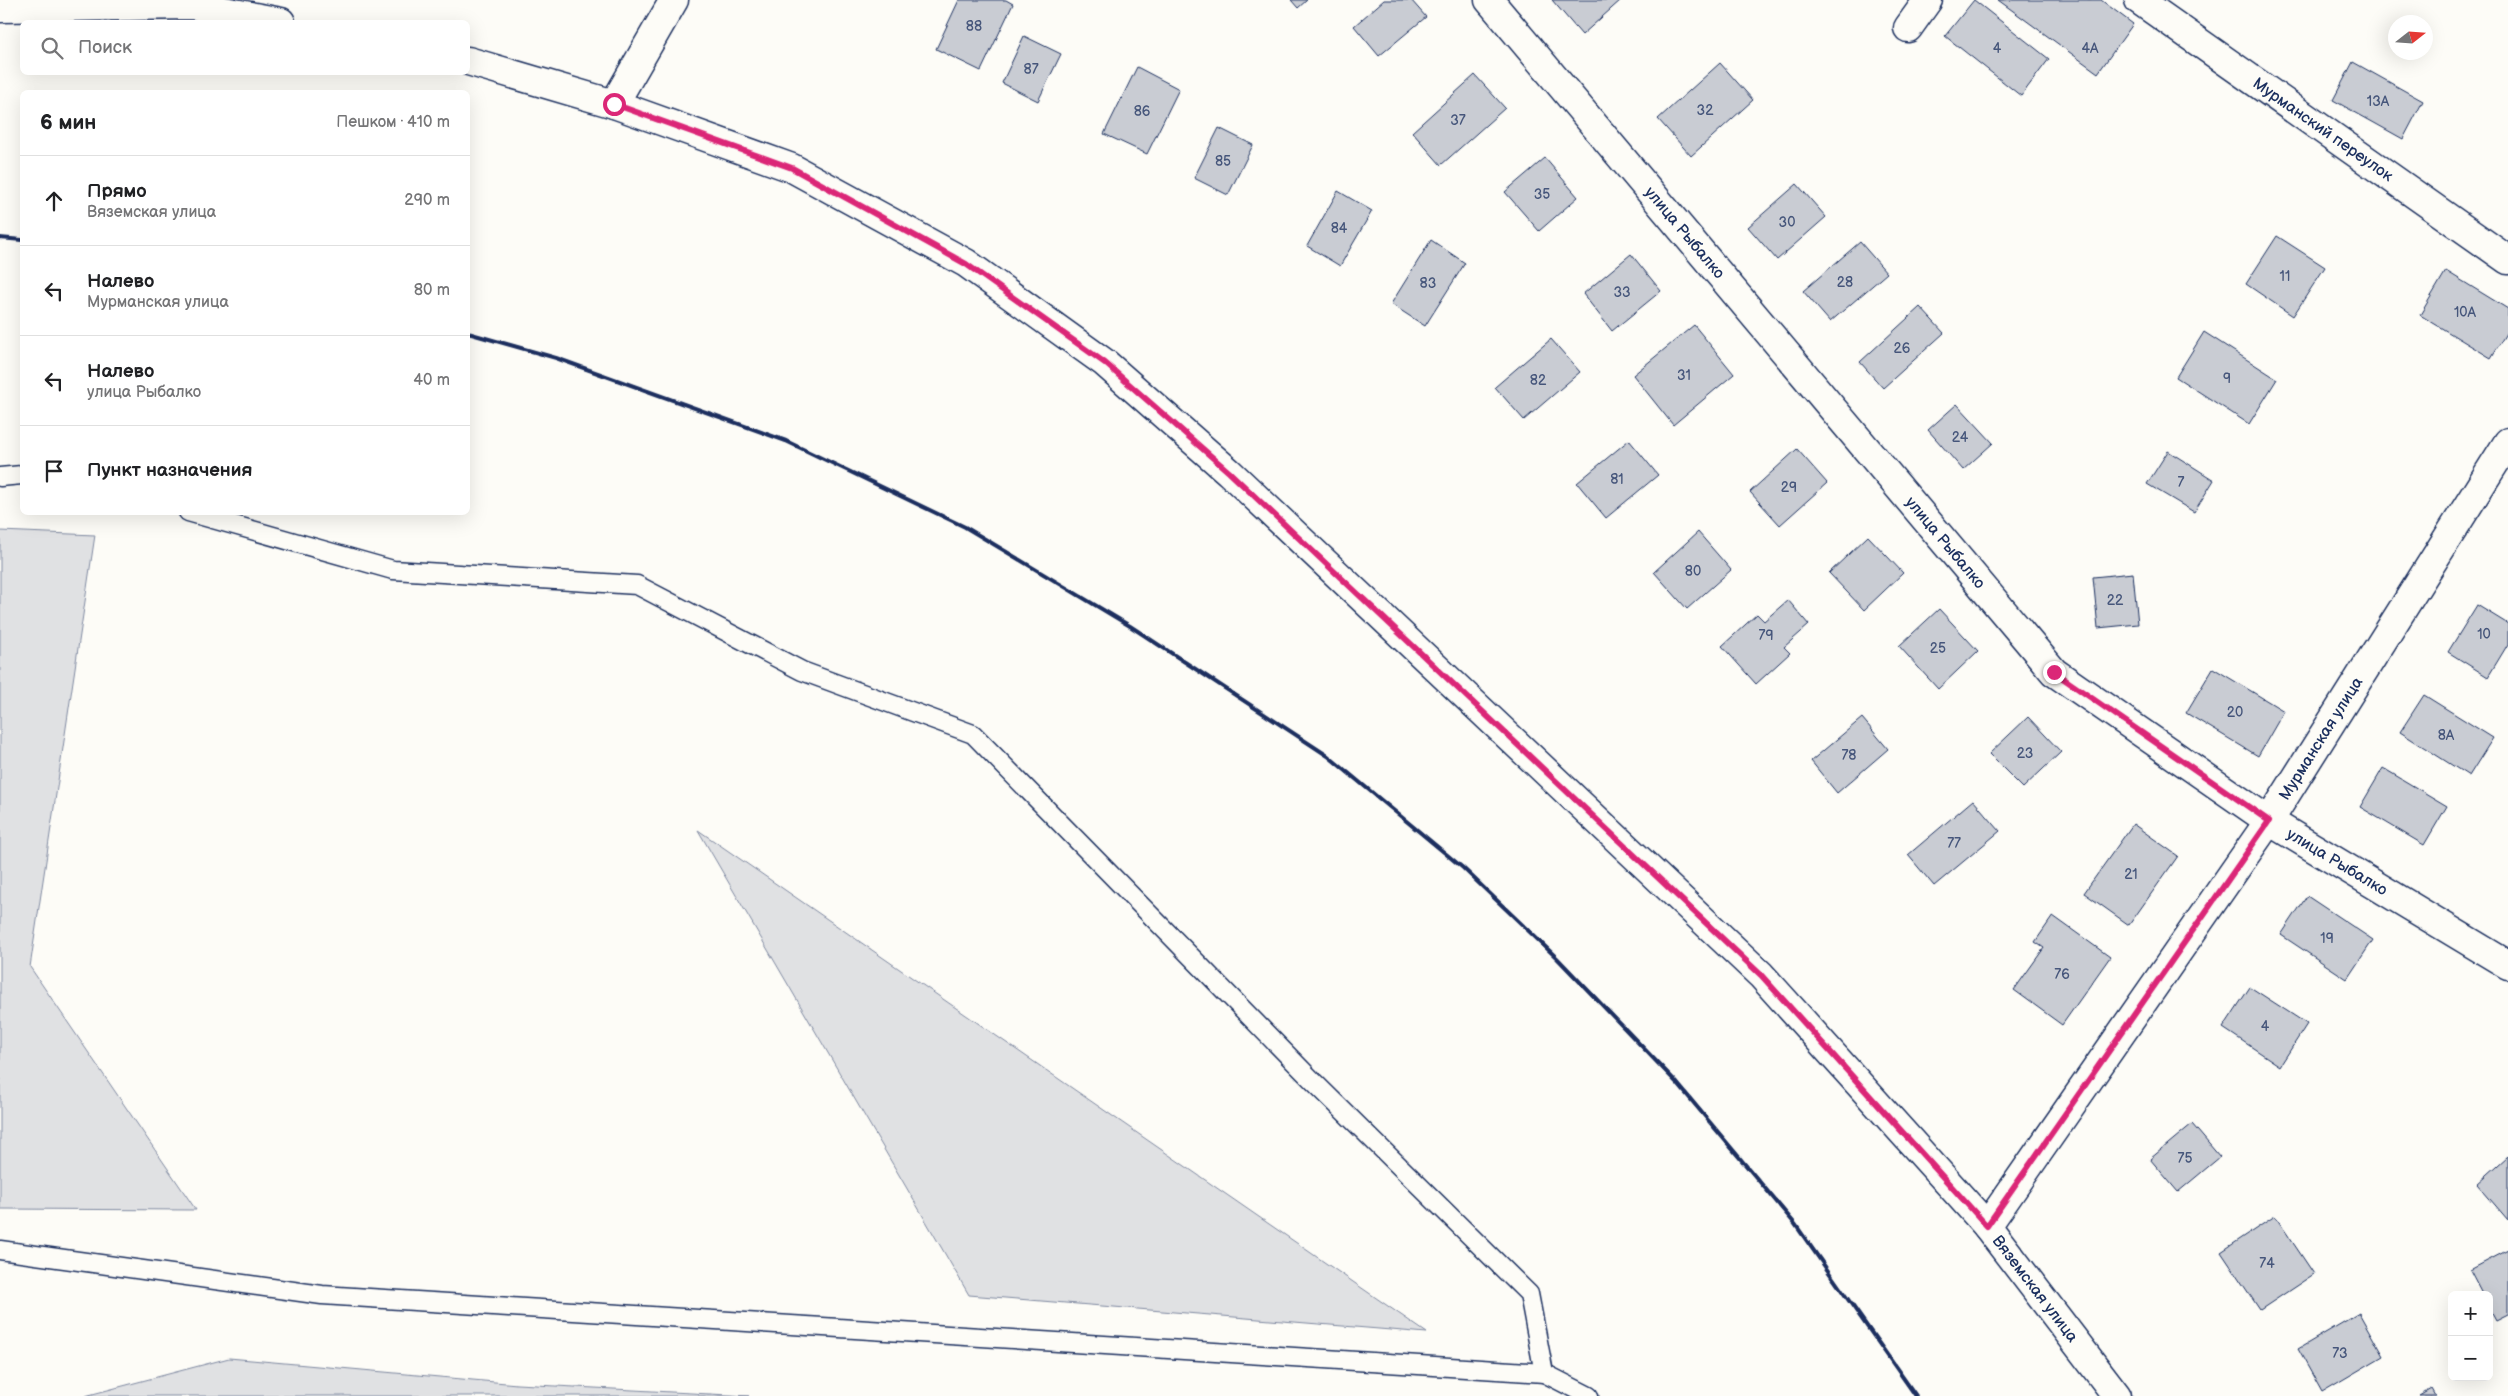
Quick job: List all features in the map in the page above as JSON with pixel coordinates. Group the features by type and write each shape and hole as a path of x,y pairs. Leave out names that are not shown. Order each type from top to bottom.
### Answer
{"street":[{"path":"614,104 674,0"},
{"name":"улица Рыбалко","path":"1488,0 2054,672 2269,821 2508,965"},
{"path":"1908,28 1928,0"},
{"name":"Мурманский переулок","path":"2139,0 2508,260"},
{"path":"0,8 192,5 271,20"},
{"name":"Вяземская улица","path":"470,62 614,104 792,168 966,264 1105,363 1229,472 1761,975 1987,1226 2117,1396"},
{"name":"Мурманская улица","path":"1987,1226 2269,821 2508,442"}],"lane":[{"path":"0,477 20,475"},
{"path":"199,515 393,570 637,585 802,671 973,734 1313,1082 1530,1294 1544,1373"},
{"path":"0,1250 322,1295 1544,1373 1589,1396"}],"shaded area":[{"path":"0,531 95,535 30,967 196,1210 0,1209"},
{"path":"698,830 1427,1333 969,1295"},
{"path":"229,1358 517,1384 749,1396 85,1396"}],"building":[{"path":"959,0 1006,0 1013,4 981,71 936,49"},
{"path":"1291,0 1307,0 1298,8"},
{"path":"1384,0 1411,0 1426,17 1379,56 1354,26"},
{"path":"1552,0 1621,0 1582,35"},
{"path":"1974,0 2049,59 2021,96 1945,36"},
{"path":"1998,0 2101,0 2133,24 2098,73"},
{"path":"1024,36 1061,54 1038,101 1002,83"},
{"path":"2353,62 2423,101 2403,139 2333,100"},
{"path":"1720,63 1753,100 1691,156 1658,119"},
{"path":"1137,67 1179,89 1147,154 1104,134"},
{"path":"1475,75 1505,108 1441,165 1412,132"},
{"path":"1219,128 1253,145 1228,195 1194,178"},
{"path":"1545,158 1578,197 1539,231 1505,192"},
{"path":"1797,184 1826,217 1777,260 1748,227"},
{"path":"1338,191 1372,211 1340,266 1307,246"},
{"path":"2277,236 2325,267 2293,316 2246,284"},
{"path":"1431,240 1465,263 1425,326 1391,304"},
{"path":"1860,242 1887,273 1830,322 1803,291"},
{"path":"1631,254 1661,291 1612,331 1583,294"},
{"path":"2446,271 2508,309 2508,330 2491,358 2420,315"},
{"path":"1920,307 1944,333 1883,388 1860,362"},
{"path":"1694,325 1734,374 1673,425 1633,375"},
{"path":"2204,332 2277,379 2249,424 2176,377"},
{"path":"1551,339 1580,372 1524,420 1495,387"},
{"path":"1957,404 1993,443 1963,470 1928,430"},
{"path":"1629,440 1658,475 1606,518 1577,483"},
{"path":"1797,449 1827,483 1780,525 1750,492"},
{"path":"2168,451 2214,480 2194,512 2147,484"},
{"path":"1698,532 1731,570 1687,609 1654,572"},
{"path":"1868,536 1903,573 1864,610 1829,573"},
{"path":"2133,573 2138,624 2098,628 2093,577"},
{"path":"1788,600 1809,625 1784,647 1790,653 1756,684 1722,646 1757,614 1764,621"},
{"path":"2477,605 2508,624 2508,644 2488,677 2448,652"},
{"path":"1939,609 1978,651 1938,689 1899,646"},
{"path":"2213,668 2284,711 2258,756 2186,713"},
{"path":"2424,695 2493,738 2469,776 2400,732"},
{"path":"2028,717 2061,752 2023,788 1989,754"},
{"path":"1862,718 1888,749 1837,793 1811,761"},
{"path":"2383,768 2447,806 2424,845 2360,807"},
{"path":"1973,800 2000,831 1934,886 1908,855"},
{"path":"2133,824 2178,856 2129,925 2084,893"},
{"path":"2307,896 2373,940 2347,979 2281,935"},
{"path":"2053,916 2110,957 2062,1025 2014,990 2044,948 2035,942"},
{"path":"2250,987 2307,1024 2280,1066 2223,1028"},
{"path":"2192,1124 2220,1157 2178,1192 2150,1159"},
{"path":"2508,1156 2508,1220 2477,1184"},
{"path":"2275,1216 2314,1274 2260,1310 2221,1252"},
{"path":"2508,1250 2508,1314 2496,1320 2493,1314 2493,1291 2481,1291 2470,1270"},
{"path":"2359,1313 2383,1356 2322,1392 2298,1349"},
{"path":"2431,1389 2435,1396 2419,1396"}],"railway":[{"path":"0,238 20,240"},
{"path":"470,334 556,358 786,441 965,527 1130,626 1328,756 1463,868 1557,958 1677,1083 1795,1224 1916,1396"}],"route":[{"path":"614,104 792,168 966,264 1105,363 1229,472 1761,975 1987,1226 2269,821 2054,672"}]}
